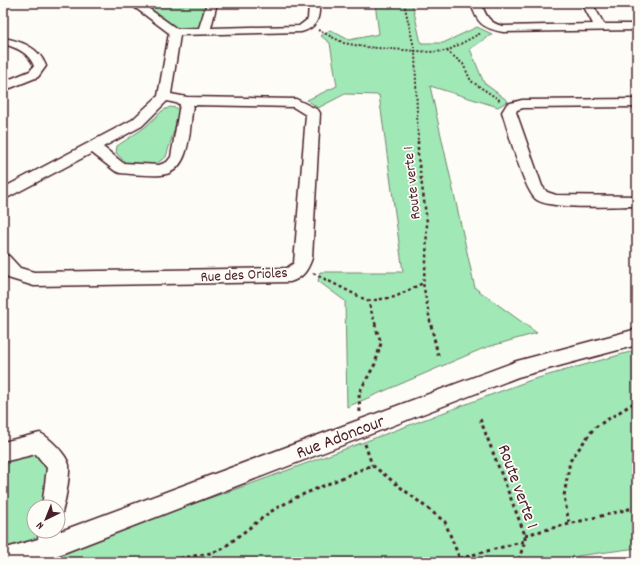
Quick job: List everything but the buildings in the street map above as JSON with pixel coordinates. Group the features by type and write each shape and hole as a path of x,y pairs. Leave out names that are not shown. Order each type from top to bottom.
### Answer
{"street":[{"path":"204,31 212,3"},
{"path":"139,4 175,32 301,29 309,25 314,20 314,3"},
{"path":"476,3 482,20 492,28 637,27"},
{"path":"587,3 601,28"},
{"path":"3,195 136,123 164,97 175,32"},
{"path":"3,41 19,44 39,60 40,66 34,74 3,87"},
{"path":"93,147 120,168 161,170 172,165 178,158 187,101 164,97"},
{"name":"Rue des Orioles","path":"3,261 14,273 34,279 290,275 301,267 304,258 313,113 296,103 187,101"},
{"path":"637,103 522,104 512,107 509,112 535,188 542,196 556,200 637,201"},
{"name":"Rue Adoncour","path":"66,533 361,429 517,369 637,337"},
{"path":"3,452 40,443 58,465 54,499"},
{"name":"Rue Adoncour","path":"3,561 49,539"}],"path":[{"name":"Route verte 1","path":"404,3 414,52 418,157 427,222 426,262 423,283 426,306 439,359"},
{"path":"309,25 344,43 388,50 414,52 448,51 492,28"},
{"path":"448,51 463,64 471,81 478,87 512,107"},
{"path":"301,267 368,301 395,297 423,283"},
{"path":"368,301 381,343 375,364 359,393 361,429 372,465 445,522 460,560"},
{"path":"569,523 564,496 570,461 594,428 637,401"},
{"name":"Route verte 1","path":"480,418 525,535 526,541 518,562"},
{"path":"159,562 211,553 222,549 270,512 297,497 372,465"},
{"path":"525,535 637,507"},
{"path":"446,562 460,560 526,541"}],"green space":[{"path":"147,3 210,3 202,29 177,31 143,5"},
{"path":"375,3 412,3 421,43 443,43 477,27 492,34 470,49 484,83 508,101 498,107 430,86 475,288 537,333 484,348 347,407 345,301 318,281 320,272 403,272 379,95 345,94 318,108 307,100 337,86 330,43 321,36 330,30 349,40 379,34"},
{"path":"170,107 177,108 180,111 166,157 154,165 126,163 116,153 117,146 144,128 162,111"},
{"path":"637,350 637,548 577,556 578,562 24,562 256,482 531,380"},
{"path":"37,449 52,468 48,499 26,499 26,539 43,539 42,547 3,558 3,457"}]}
